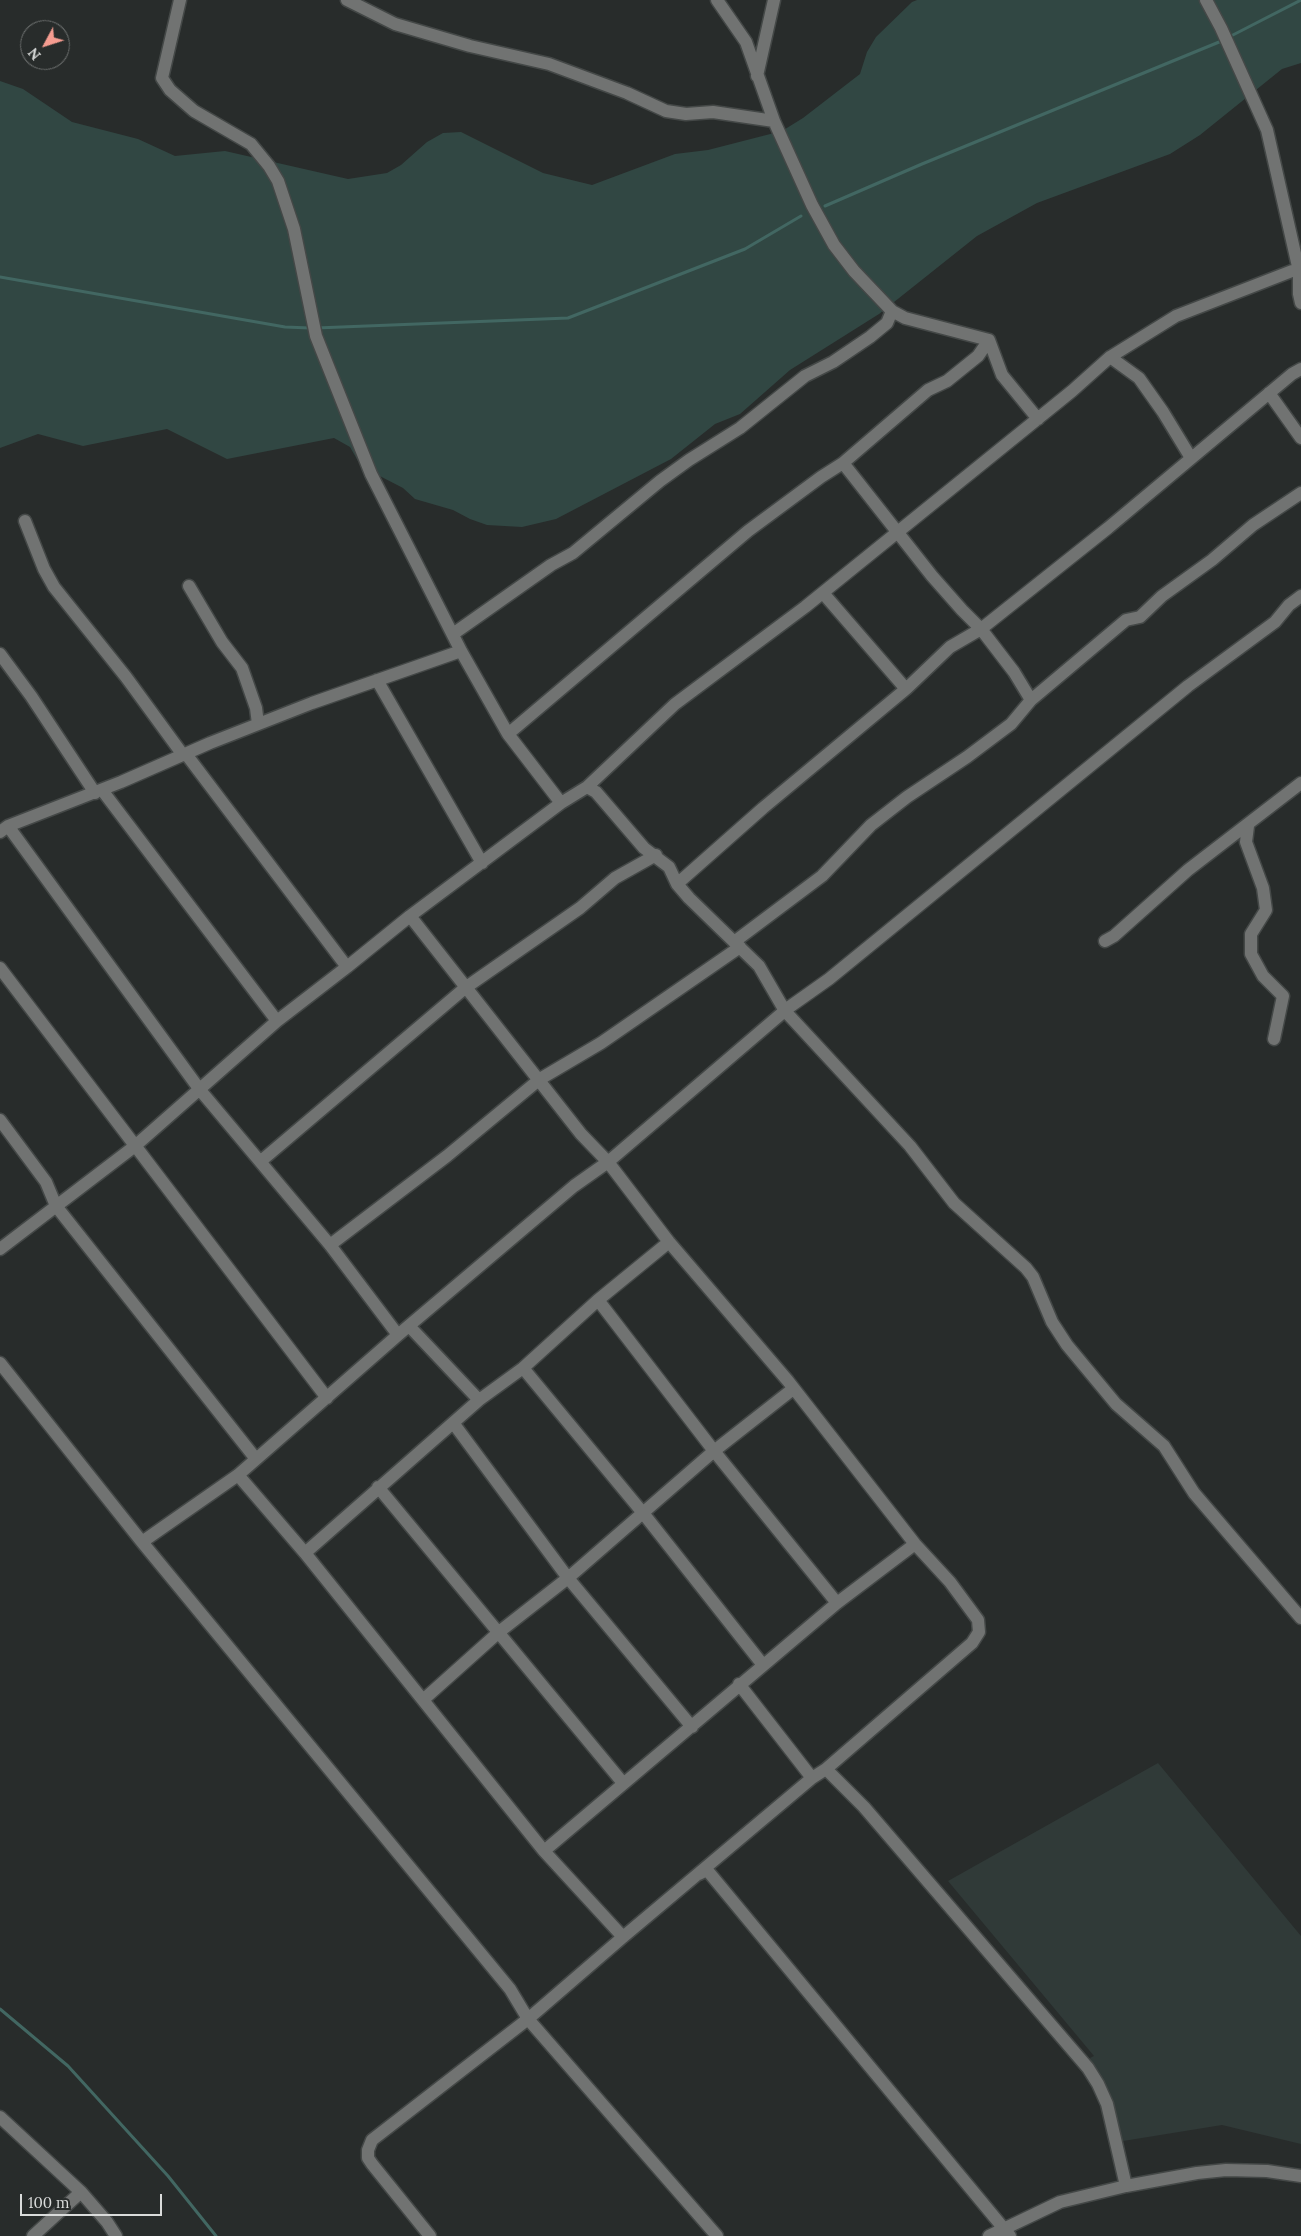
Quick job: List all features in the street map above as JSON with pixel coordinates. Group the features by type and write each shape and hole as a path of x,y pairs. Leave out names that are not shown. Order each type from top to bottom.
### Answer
{"street":[{"path":"180,0 162,78 170,90 183,102 251,144 269,166 278,181 294,229 316,336 371,474 461,651 508,734 561,803"},
{"path":"347,0 395,24 470,46 549,64 627,93 666,111 686,114 713,112 774,121"},
{"path":"717,0 746,42 774,121 812,205 834,245 892,312 905,318 989,340"},
{"path":"758,76 774,0"},
{"path":"1206,0 1221,28 1267,130 1299,271 1301,304"},
{"path":"0,1248 134,1146 277,1021 410,916 561,803 587,787 675,704 823,592 1038,419 1110,357 1176,316 1292,271 1299,271"},
{"path":"453,634 544,570 573,553 660,481 740,428 805,376 833,362 870,337 887,323 892,312"},
{"path":"989,340 1002,375 1038,419"},
{"path":"508,734 748,531 821,476 843,462 928,390 947,381 978,356 989,340"},
{"path":"1110,357 1139,378 1163,412 1191,458"},
{"path":"677,884 763,808 906,690 950,647 981,628 1108,528 1292,374 1301,369"},
{"path":"1270,393 1301,438"},
{"path":"843,462 897,532 962,610 981,628 1014,672 1031,700"},
{"path":"330,1245 446,1156 540,1079 601,1043 737,944 822,876 871,825 907,797 967,757 1011,724 1031,700 1126,620 1140,617 1162,596 1212,560 1253,525 1301,493"},
{"path":"25,522 44,569 54,587 126,677 347,967"},
{"path":"189,586 222,642 242,668 256,708 258,724"},
{"path":"823,592 906,690"},
{"path":"142,1542 238,1475 398,1335 410,1327 574,1186 608,1162 785,1011 829,979 1188,686 1275,622 1289,605 1301,596"},
{"path":"398,1335 330,1245 200,1090 91,937 4,829 258,724 461,651"},
{"path":"0,654 99,791 277,1021"},
{"path":"377,680 482,863"},
{"path":"1106,941 1188,870 1248,826 1301,783"},
{"path":"587,787 596,792 644,848 656,855 669,867 677,884 758,966 785,1011 910,1146 954,1203 1026,1268 1032,1277 1052,1322 1067,1345 1116,1404 1164,1446 1194,1493 1301,1618"},
{"path":"1248,826 1246,842 1263,888 1266,910 1251,934 1251,954 1262,976 1282,996 1274,1040"},
{"path":"261,1161 465,988 580,908 615,878 656,855"},
{"path":"410,916 465,988 540,1079 581,1134 608,1162 669,1242 788,1381 915,1544 950,1582 978,1620 979,1632 972,1643 826,1769 812,1778 528,2019 372,2140 368,2150 368,2158 430,2236"},
{"path":"0,968 327,1398"},
{"path":"0,1120 46,1182 56,1206 256,1459"},
{"path":"305,1553 378,1487 454,1424 479,1400 523,1368 598,1300 669,1242"},
{"path":"598,1300 714,1452 837,1603"},
{"path":"410,1327 479,1400"},
{"path":"0,1363 142,1542 510,1989 528,2019 717,2236"},
{"path":"523,1368 643,1513 763,1665"},
{"path":"423,1700 499,1632 568,1578 714,1452 793,1389"},
{"path":"454,1424 568,1578 692,1727"},
{"path":"238,1475 305,1553 544,1851 623,1937"},
{"path":"378,1487 623,1782"},
{"path":"544,1851 623,1782 692,1727 739,1684 837,1603 915,1544"},
{"path":"739,1684 812,1778"},
{"path":"826,1769 864,1807 1088,2068 1107,2104 1126,2186"},
{"path":"699,1874 707,1870 1007,2232"},
{"path":"0,2117 81,2192 107,2222 116,2236"},
{"path":"989,2236 1007,2232 1060,2202 1126,2186 1197,2173 1226,2170 1267,2171 1301,2176"},
{"path":"33,2236 81,2192"}],"shaded area":[{"path":"1158,1763 1301,1936 1301,2144 1222,2125 1117,2142 1090,2058 1094,2056 948,1881"}],"green space":[{"path":"917,0 1301,0 1301,63 1282,69 1200,135 1170,154 1037,203 977,236 879,314 790,370 740,414 715,424 671,459 556,519 522,527 487,525 453,510 415,499 403,488 370,471 358,461 350,447 334,438 227,459 167,429 83,446 38,434 0,448 0,81 23,89 72,122 138,139 175,156 225,151 348,179 387,173 401,165 427,142 443,133 461,132 543,173 592,185 675,154 708,150 782,131 803,118 860,74 867,52 876,37 912,2"}],"waterway":[{"path":"1229,37 1301,0"},
{"path":"825,206 922,164 1224,40"},
{"path":"316,328 568,318 745,249 801,216"},
{"path":"0,277 285,327 310,328"},
{"path":"0,2009 68,2066 168,2176 216,2236"}]}
